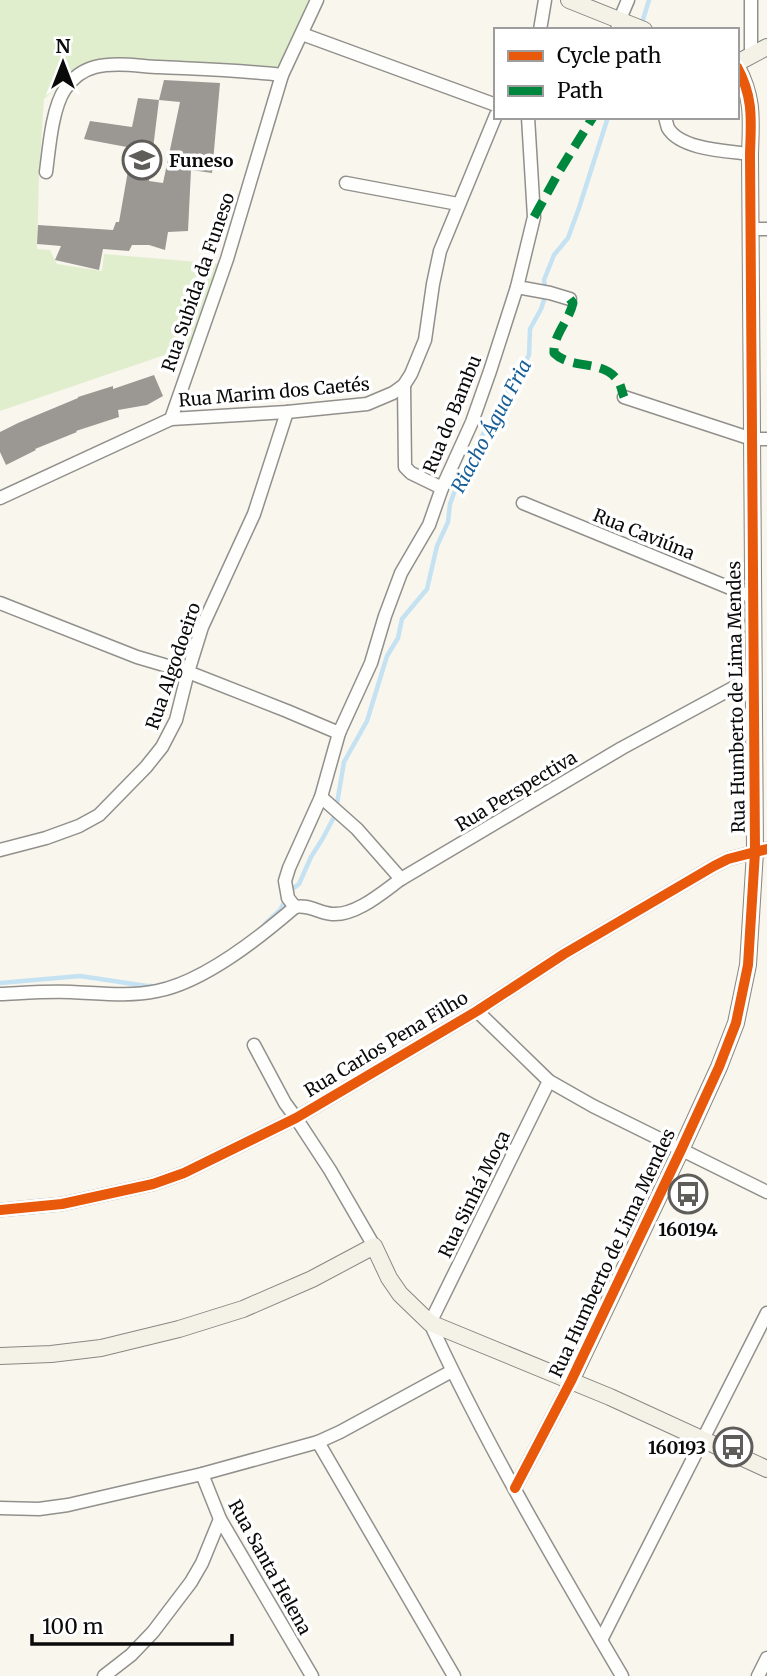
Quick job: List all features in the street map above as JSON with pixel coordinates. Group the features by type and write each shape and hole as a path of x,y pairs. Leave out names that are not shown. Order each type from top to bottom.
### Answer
{"street":[{"name":"Rua Subida da Funeso","path":"171,419 226,259 282,75 317,0"},
{"path":"540,28 545,0"},
{"path":"569,0 637,28"},
{"path":"620,23 628,0"},
{"name":"Rua Humberto de Lima Mendes","path":"515,1488 571,1381 719,1067 736,1023 748,965 761,850 752,597 759,439 759,229 750,154 751,109 742,62 751,0"},
{"path":"302,34 494,104"},
{"path":"742,62 767,47"},
{"path":"46,172 60,98 71,83 92,68 113,65 282,75"},
{"path":"404,385 425,340 440,251 495,119"},
{"name":"Rua do Bambu","path":"404,385 405,467 411,473 442,488 472,422 517,287 534,217 528,119"},
{"path":"666,119 669,129 681,141 711,149 750,154"},
{"path":"346,183 458,204"},
{"path":"517,287 570,299"},
{"name":"Rua Marim dos Caetés","path":"0,498 171,419 367,404 393,394 404,385"},
{"path":"624,397 759,439"},
{"name":"Rua Algodoeiro","path":"0,850 57,834 99,815 162,747 176,720 202,627 254,514 287,412"},
{"path":"0,994 126,994 164,990 202,974 232,956 291,903 285,881 324,799 339,733 371,663 401,573 429,525 442,488"},
{"name":"Rua Caviúna","path":"523,503 752,597"},
{"path":"0,603 137,657 188,672 339,733"},
{"name":"Rua Perspectiva","path":"291,903 331,914 369,902 401,879 622,748 753,677"},
{"path":"324,799 357,830 401,879"},
{"name":"Rua Carlos Pena Filho","path":"0,1210 62,1204 153,1184 184,1173 296,1118 477,1011 564,954 728,859 761,850"},
{"path":"477,1011 549,1081 767,1192"},
{"path":"254,1045 285,1103 330,1170 374,1246 389,1278 400,1294 430,1323 452,1371 515,1488 622,1676"},
{"name":"Rua Sinhá Moça","path":"430,1323 549,1081"},
{"path":"0,1356 101,1348 179,1329 243,1309 312,1279 374,1246"},
{"path":"601,1640 767,1313"},
{"path":"430,1323 610,1397 767,1469"},
{"path":"0,1508 68,1506 202,1474 318,1442 452,1371"},
{"path":"318,1442 454,1676"},
{"name":"Rua Santa Helena","path":"202,1474 220,1519 312,1676"},
{"path":"104,1676 131,1655 153,1632 191,1582 220,1519"},
{"path":"758,1676 767,1658"}],"green space":[{"path":"0,0 314,0 286,69 85,64 44,99 37,249 50,250 57,264 102,271 104,254 221,264 194,345 0,411"}],"building":[{"path":"164,80 220,83 212,173 191,170 188,231 168,232 165,250 149,245 132,245 129,251 103,249 99,270 55,260 61,246 37,244 38,225 113,230 116,222 119,222 132,148 84,139 90,121 132,127 138,98 159,100","holes":["159,100 180,102 163,183 149,181"]},
{"path":"154,375 163,396 147,405 118,410 119,417 76,431 6,465 0,452 0,432 78,397"}],"waterway":[{"name":"Riacho Água Fria","path":"641,26 649,0"},
{"name":"Riacho Água Fria","path":"290,891 299,884 335,815 344,762 367,721 387,656 398,638 402,619 427,589 454,493 469,470 474,450 529,355 530,329 546,294 544,280 554,255 568,238 607,119"},
{"name":"Riacho Água Fria","path":"265,924 280,910 286,899"},
{"name":"Riacho Água Fria","path":"0,983 80,976 152,986"}],"marked path":[{"path":"534,217 592,119"},
{"path":"570,299 573,303 556,340 554,353 569,361 612,374 624,397"}],"cycle path":[{"path":"515,1488 571,1381 719,1067 736,1023 748,965 755,852 751,120 749,99 739,71"},
{"path":"0,1210 62,1204 153,1184 184,1173 296,1118 714,866 728,859 767,849"}],"place":[{"name":"Funeso","path":"142,160"},
{"name":"160194","path":"688,1194"},
{"name":"160193","path":"733,1447"}]}
